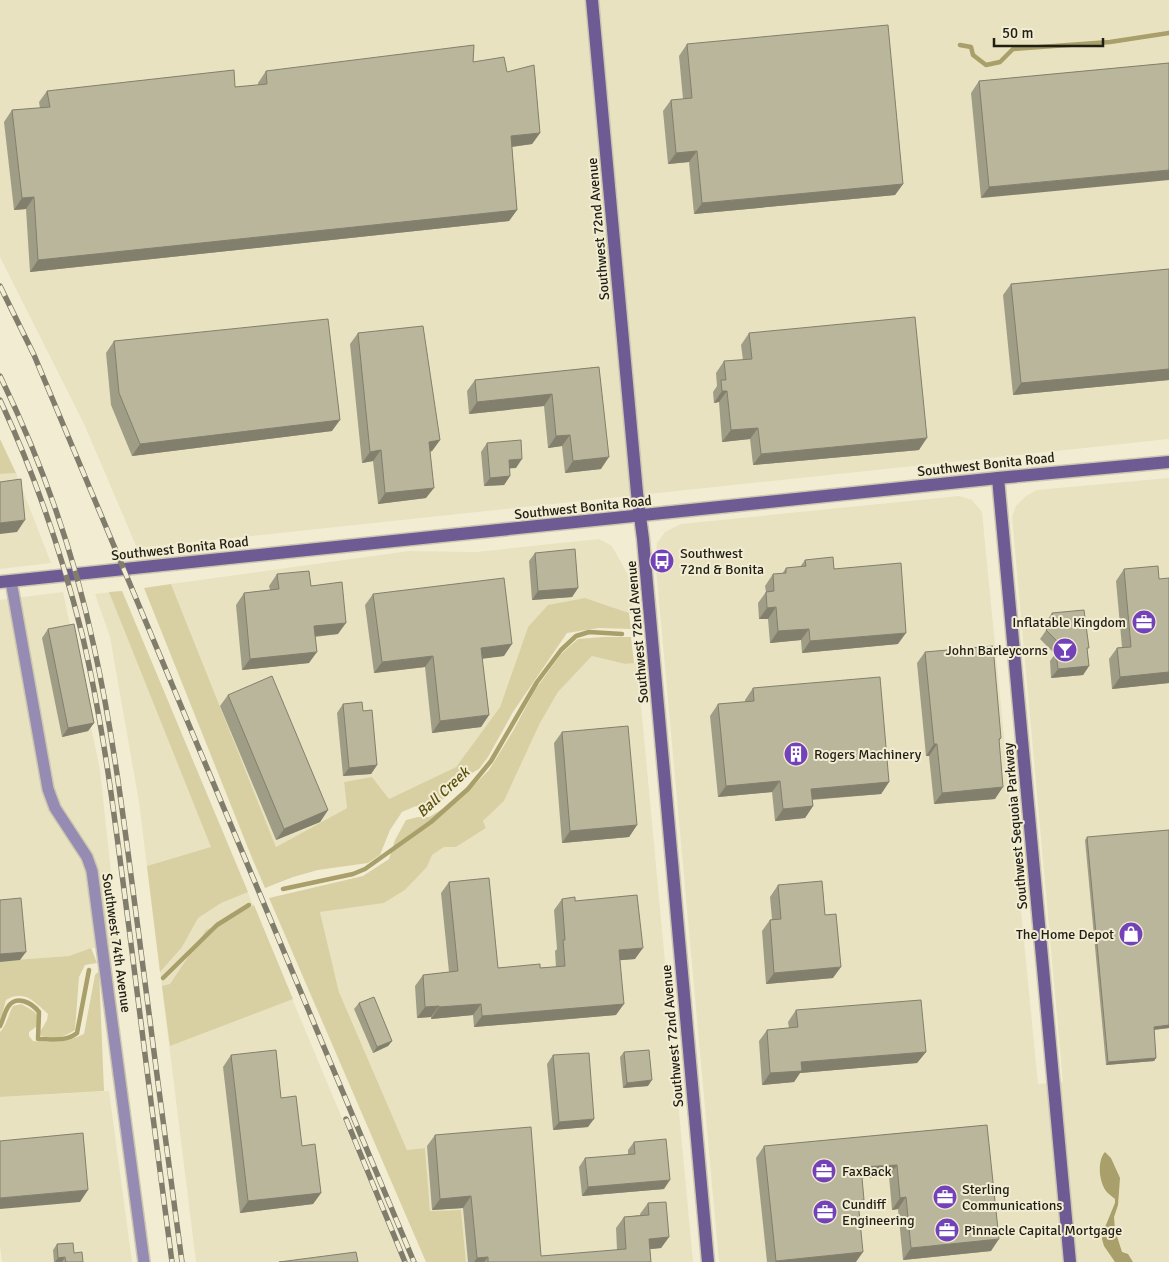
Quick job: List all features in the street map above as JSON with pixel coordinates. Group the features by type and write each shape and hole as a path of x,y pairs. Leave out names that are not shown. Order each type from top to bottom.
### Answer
{"main road":[{"name":"Southwest 72nd Avenue","path":"592,0 640,516 644,539 708,1262"},
{"name":"Southwest Bonita Road","path":"5,582 998,478 1169,462"},
{"name":"Southwest Sequoia Parkway","path":"998,478 1070,1262"}],"street":[{"name":"Southwest 74th Avenue","path":"5,582 48,789 55,808 87,857 92,871 144,1262"}],"shaded area":[{"path":"0,0 1169,0 1169,439 137,548 85,426 0,257"},
{"path":"0,439 16,473 0,474"},
{"path":"16,473 51,563 0,569 0,474"},
{"path":"1169,478 1169,1262 719,1262 655,557 657,543 665,532 681,524 959,496 972,500 982,512 1038,1084 1063,1082 1012,517 1016,506 1026,496 1037,490"},
{"path":"599,539 612,546 628,575 634,615 585,598 528,627 500,707 456,767 389,799 344,782 347,808 276,847 171,584 409,551 476,552"},
{"path":"171,584 276,847 347,808 344,782 372,777 389,799 456,767 500,707 528,627 548,605 585,598 629,613 631,629 599,628 567,633 513,712 488,757 479,769 465,777 440,802 427,807 416,806 402,812 390,830 380,855 368,863 318,870 265,888 144,588"},
{"path":"122,591 402,1262 196,1262 139,802 110,637 95,594"},
{"path":"122,591 248,892 221,903 198,918 182,947 160,972 147,866 211,847 109,592"},
{"path":"63,592 100,770 119,947 91,948 69,956 0,961 0,600"},
{"path":"631,637 634,663 625,664 592,656 558,692 540,723 504,801 483,821 486,828 456,847 444,847 432,855 427,867 405,890 384,903 320,912 339,992 407,1150 425,1148 430,1211 461,1210 466,1262 426,1262 269,898 363,876 389,859 395,840 406,820 429,817 460,799 489,770 535,690 561,654 578,639"},
{"path":"592,656 625,664 637,662 693,1262 466,1262 461,1210 430,1211 425,1148 407,1150 339,992 320,912 384,903 405,890 427,867 432,855 444,847 456,847 486,828 483,821 504,801 540,723 558,692"},
{"path":"254,905 293,999 170,1046 162,986 170,984 206,930 229,920"},
{"path":"91,948 97,963 85,965 79,977 75,1030 58,1038 41,1036 40,1032 47,1020 48,1014 24,996 12,997 6,1000 0,1022 0,961 69,956"},
{"path":"99,971 104,1091 0,1097 0,1032 13,1006 21,1004 34,1011 40,1019 41,1023 29,1032 29,1036 33,1041 59,1042 77,1037 84,1034 95,975"},
{"path":"109,1091 132,1262 2,1262 0,1246 0,1097"},
{"path":"1105,1152 1111,1158 1120,1178 1118,1205 1114,1217 1115,1230 1122,1252 1128,1254 1133,1262 1115,1262 1104,1246 1102,1239 1115,1203 1115,1199 1107,1192 1100,1177 1101,1160"}],"building":[{"path":"888,25 903,184 702,203 697,151 676,153 671,100 692,98 687,44"},
{"path":"474,45 473,62 504,57 507,72 534,65 540,133 511,136 517,210 38,260 34,197 22,198 12,110 50,107 47,91 234,70 235,87 267,84 266,71"},
{"path":"1169,63 1169,170 989,187 979,81"},
{"path":"1169,269 1169,369 1021,383 1011,284"},
{"path":"915,317 927,438 761,454 758,428 731,430 727,391 722,391 721,380 726,380 724,361 752,359 749,333"},
{"path":"328,319 340,420 140,444 119,393 114,341"},
{"path":"423,326 440,440 429,442 434,488 385,493 381,450 370,452 358,333"},
{"path":"599,367 609,457 573,461 570,435 556,436 552,394 477,402 475,380"},
{"path":"521,440 522,459 509,460 510,476 490,478 487,443"},
{"path":"21,479 25,520 0,523 0,482"},
{"path":"575,549 578,588 538,591 535,553"},
{"path":"833,557 834,569 901,563 906,633 810,641 809,629 778,631 776,607 767,608 766,592 774,591 773,574 786,573 786,568 806,566 805,560"},
{"name":"Inflatable Kingdom","path":"1158,566 1159,579 1169,578 1169,672 1120,677 1117,648 1131,647 1124,569"},
{"path":"309,571 311,586 342,582 346,623 314,626 317,652 250,659 244,593 279,589 277,574"},
{"path":"504,578 512,644 481,648 489,715 440,721 433,656 382,662 373,594"},
{"name":"John Barleycorns","path":"1084,610 1089,648 1087,648 1089,666 1058,669 1056,653 1068,652 1046,630 1053,623 1052,613"},
{"path":"74,624 94,723 68,728 48,629"},
{"path":"993,646 1003,787 942,793 937,744 934,744 925,652"},
{"path":"272,676 328,810 284,829 228,695"},
{"name":"Rogers Machinery","path":"880,677 889,782 811,789 813,806 783,809 780,781 726,786 718,704 754,701 753,688"},
{"path":"362,702 363,711 372,710 377,765 349,768 343,704"},
{"path":"628,726 637,825 570,831 562,732"},
{"name":"The Home Depot","path":"1169,830 1169,1025 1154,1027 1156,1058 1108,1062 1087,837"},
{"path":"489,878 498,968 540,964 540,968 565,966 562,899 575,897 575,901 637,895 643,948 619,950 624,1004 482,1016 481,1004 425,1007 423,975 458,971 449,882"},
{"path":"822,881 825,915 836,914 841,967 774,973 770,920 781,919 778,885"},
{"path":"21,898 26,952 0,954 0,900"},
{"path":"374,997 392,1041 377,1047 359,1003"},
{"path":"921,1000 926,1052 801,1062 802,1071 770,1073 767,1030 798,1027 796,1010"},
{"path":"276,1050 281,1098 296,1096 302,1146 315,1144 321,1193 248,1201 231,1055"},
{"path":"649,1050 652,1080 627,1083 624,1052"},
{"path":"589,1053 594,1119 559,1122 553,1055"},
{"path":"987,1125 999,1239 911,1248 906,1197 900,1198 897,1165 861,1167 864,1200 858,1201 863,1252 776,1261 764,1146"},
{"path":"531,1127 541,1256 626,1249 624,1217 649,1215 648,1203 666,1202 669,1237 649,1239 651,1262 488,1262 488,1257 477,1258 471,1196 440,1199 435,1135"},
{"path":"83,1133 88,1190 0,1198 0,1141"},
{"path":"666,1139 670,1180 588,1187 585,1158 635,1154 634,1142"},
{"path":"73,1243 74,1253 82,1252 83,1262 66,1262 65,1257 58,1258 57,1244"},
{"path":"356,1252 358,1262 279,1262"}],"waterway":[{"name":"Ball Creek","path":"960,45 971,47 973,55 986,65 1000,62 1013,49 1110,42 1169,33"},
{"name":"Ball Creek","path":"283,889 353,874 365,869 431,822 468,789 491,761 537,682 561,650 576,636 589,632 622,634"},
{"name":"Ball Creek","path":"163,978 217,925 249,905"},
{"name":"Ball Creek","path":"0,1026 8,1007 11,1003 19,1000 28,1003 39,1012 38,1039 59,1039 73,1036 77,1033 89,970"}],"railway":[{"path":"0,286 34,355 414,1262"},
{"path":"0,376 30,441 67,543 86,612 101,683 125,827 182,1262"},
{"path":"0,400 25,457 56,545 74,604 90,670 104,744 172,1262"},
{"path":"346,1119 405,1262"}],"place":[{"name":"Southwest 72nd & Bonita","path":"662,561"},
{"name":"Inflatable Kingdom","path":"1144,622"},
{"name":"John Barleycorns","path":"1065,650"},
{"name":"Rogers Machinery","path":"796,754"},
{"name":"The Home Depot","path":"1131,934"},
{"name":"FaxBack","path":"824,1171"},
{"name":"Sterling Communications","path":"945,1197"},
{"name":"Cundiff Engineering","path":"825,1212"},
{"name":"Pinnacle Capital Mortgage","path":"947,1230"}]}
